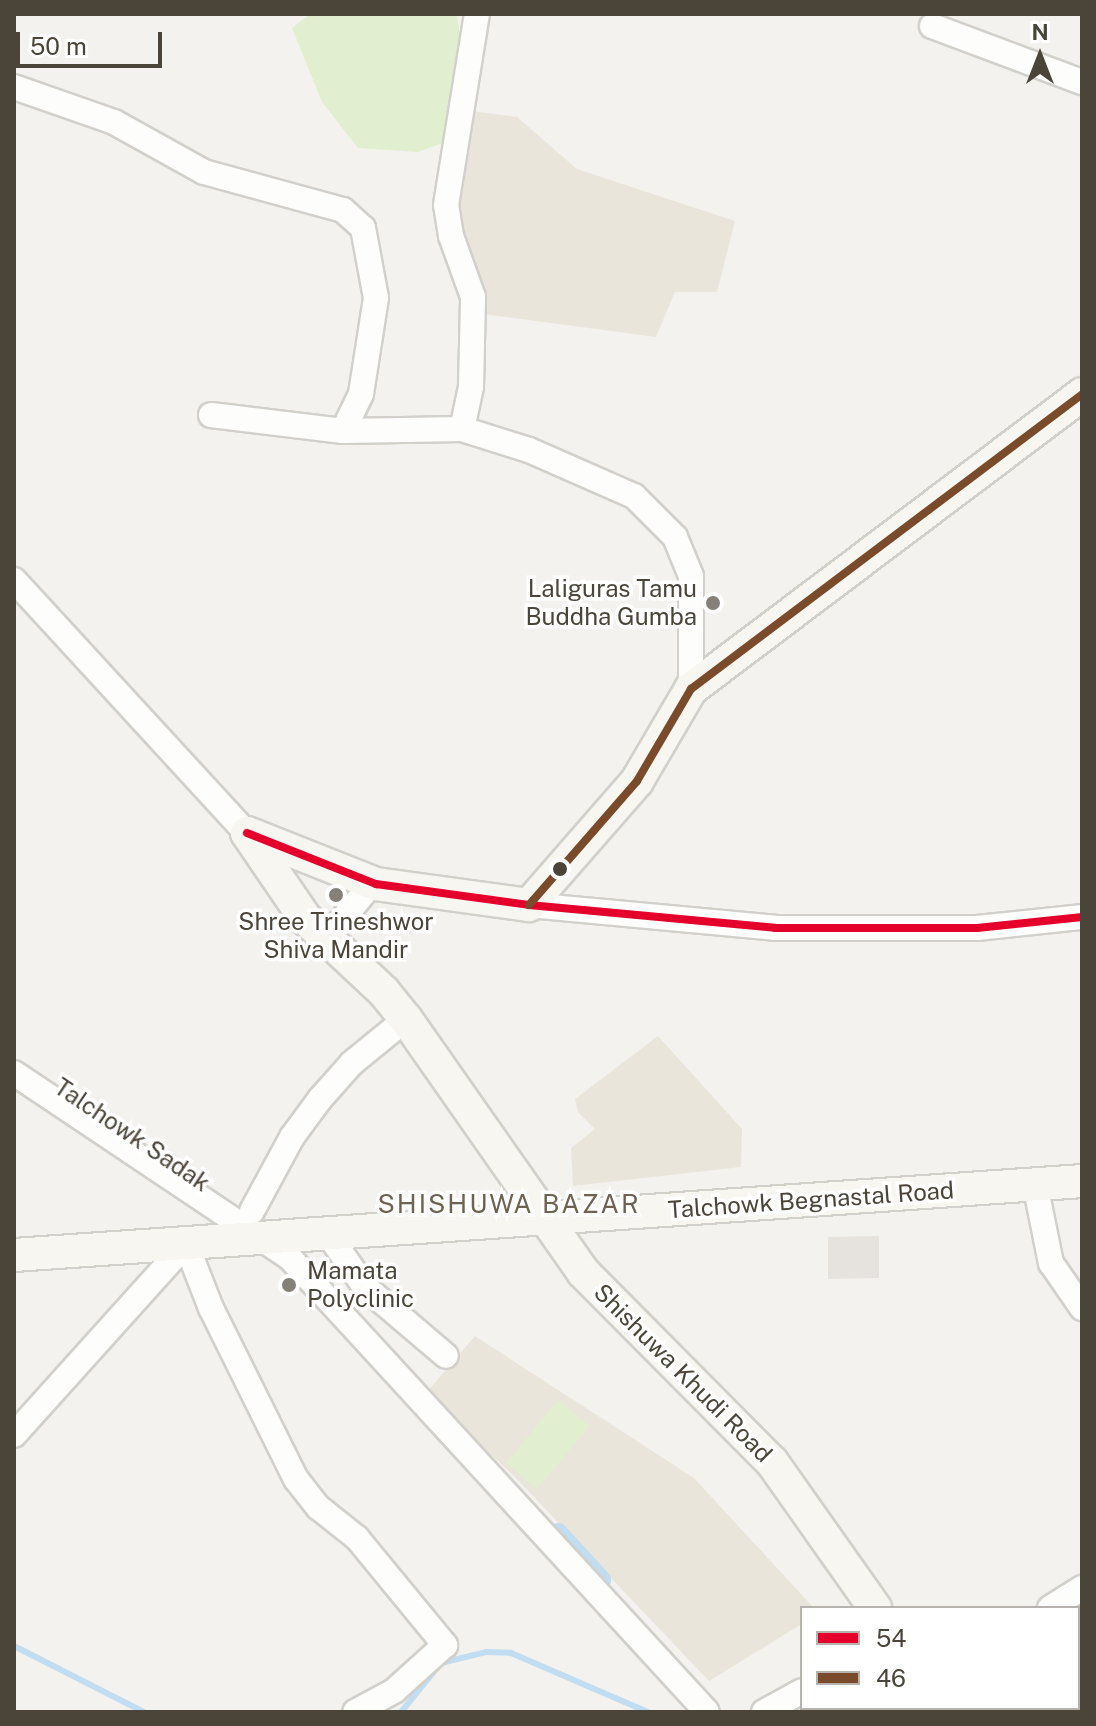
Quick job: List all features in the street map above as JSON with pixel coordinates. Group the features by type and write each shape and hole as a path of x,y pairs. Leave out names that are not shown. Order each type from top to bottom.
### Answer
{"main road":[{"path":"247,833 372,883 529,905 637,781 691,689 1082,394"},
{"name":"Shishuwa Khudi Road","path":"247,833 305,918 406,1019 583,1272 772,1462 874,1606"},
{"name":"Talchowk Begnastal Road","path":"14,1255 186,1244 268,1229 328,1234 1082,1181"}],"street":[{"path":"462,429 471,387 473,297 451,236 446,205 477,14"},
{"path":"932,26 1082,82"},
{"path":"14,87 114,122 204,172 343,210 363,228 376,298 361,394 343,431"},
{"path":"211,415 343,431 462,429 529,450 634,496 675,537 691,576 691,689"},
{"path":"14,580 247,833"},
{"path":"327,938 372,883"},
{"path":"529,905 775,928 977,928 1082,917"},
{"path":"268,1229 292,1137 352,1063 406,1019"},
{"name":"Talchowk Sadak","path":"14,1056 268,1229"},
{"path":"14,1073 268,1229 707,1712"},
{"path":"1035,1184 1051,1263 1082,1308"},
{"path":"328,1234 365,1287 446,1356"},
{"path":"14,1435 186,1244 211,1308 296,1479 318,1507 357,1538 445,1645 394,1691 355,1712"},
{"path":"1053,1606 1082,1588"},
{"path":"764,1712 800,1692"}],"shaded area":[{"path":"464,110 517,117 577,169 735,221 717,292 675,292 656,337 483,314 453,196"},
{"path":"658,1036 742,1129 741,1167 573,1186 571,1148 595,1129 578,1112 575,1099"},
{"path":"879,1236 879,1278 828,1279 828,1237"},
{"path":"475,1336 694,1478 812,1606 800,1606 800,1625 709,1681 513,1475 426,1393"}],"green space":[{"path":"310,14 457,14 460,38 446,142 417,152 358,148 322,102 292,28"},
{"path":"558,1400 590,1426 537,1489 506,1463"}],"waterway":[{"path":"558,1533 601,1580"},
{"path":"14,1646 144,1712"},
{"path":"401,1712 441,1663 486,1652 511,1653 648,1712"}],"transit line":[{"name":"46","path":"529,905 637,781 691,689 1082,394"},
{"name":"54","path":"247,833 376,884 529,905 775,928 977,928 1082,917"}],"place":[{"name":"Laliguras Tamu Buddha Gumba","path":"713,603"},
{"name":"Shree Trineshwor Shiva Mandir","path":"336,895"},
{"name":"Mamata Polyclinic","path":"289,1285"}],"district":[{"name":"SHISHUWA BAZAR","path":"509,1204"}]}
